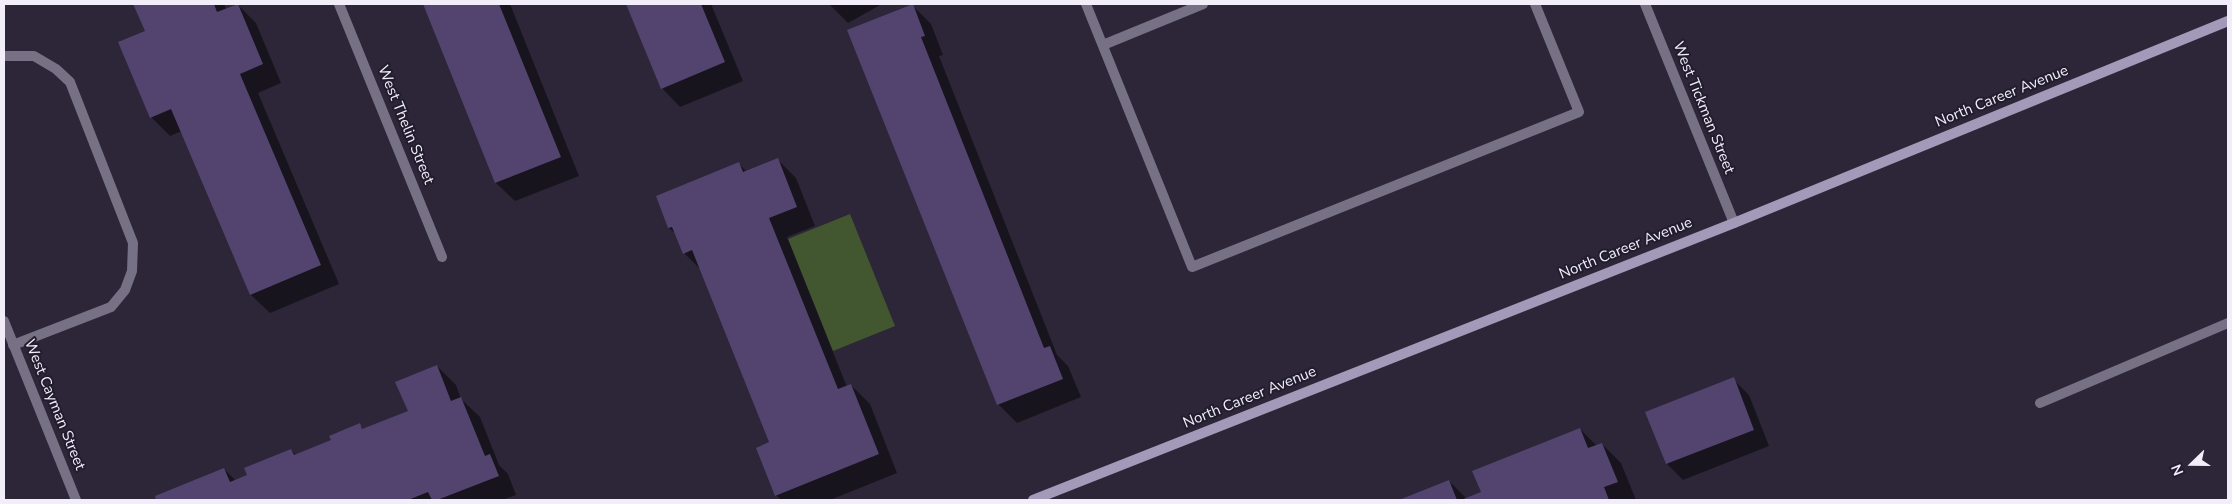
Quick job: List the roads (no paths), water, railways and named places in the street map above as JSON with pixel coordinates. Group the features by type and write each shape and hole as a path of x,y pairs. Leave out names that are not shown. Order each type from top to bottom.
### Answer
{"street":[{"name":"West Thelin Street","path":"339,4 442,257"},
{"path":"1086,4 1192,267 1579,112 1535,4"},
{"path":"1103,44 1203,4"},
{"name":"West Tickman Street","path":"1645,4 1734,223"},
{"name":"North Career Avenue","path":"1033,500 1734,223 2228,21"},
{"path":"4,56 34,56 56,69 70,82 133,243 132,271 125,290 111,307 13,346"},
{"name":"West Cayman Street","path":"4,322 76,500"},
{"path":"2040,403 2228,323"}]}
